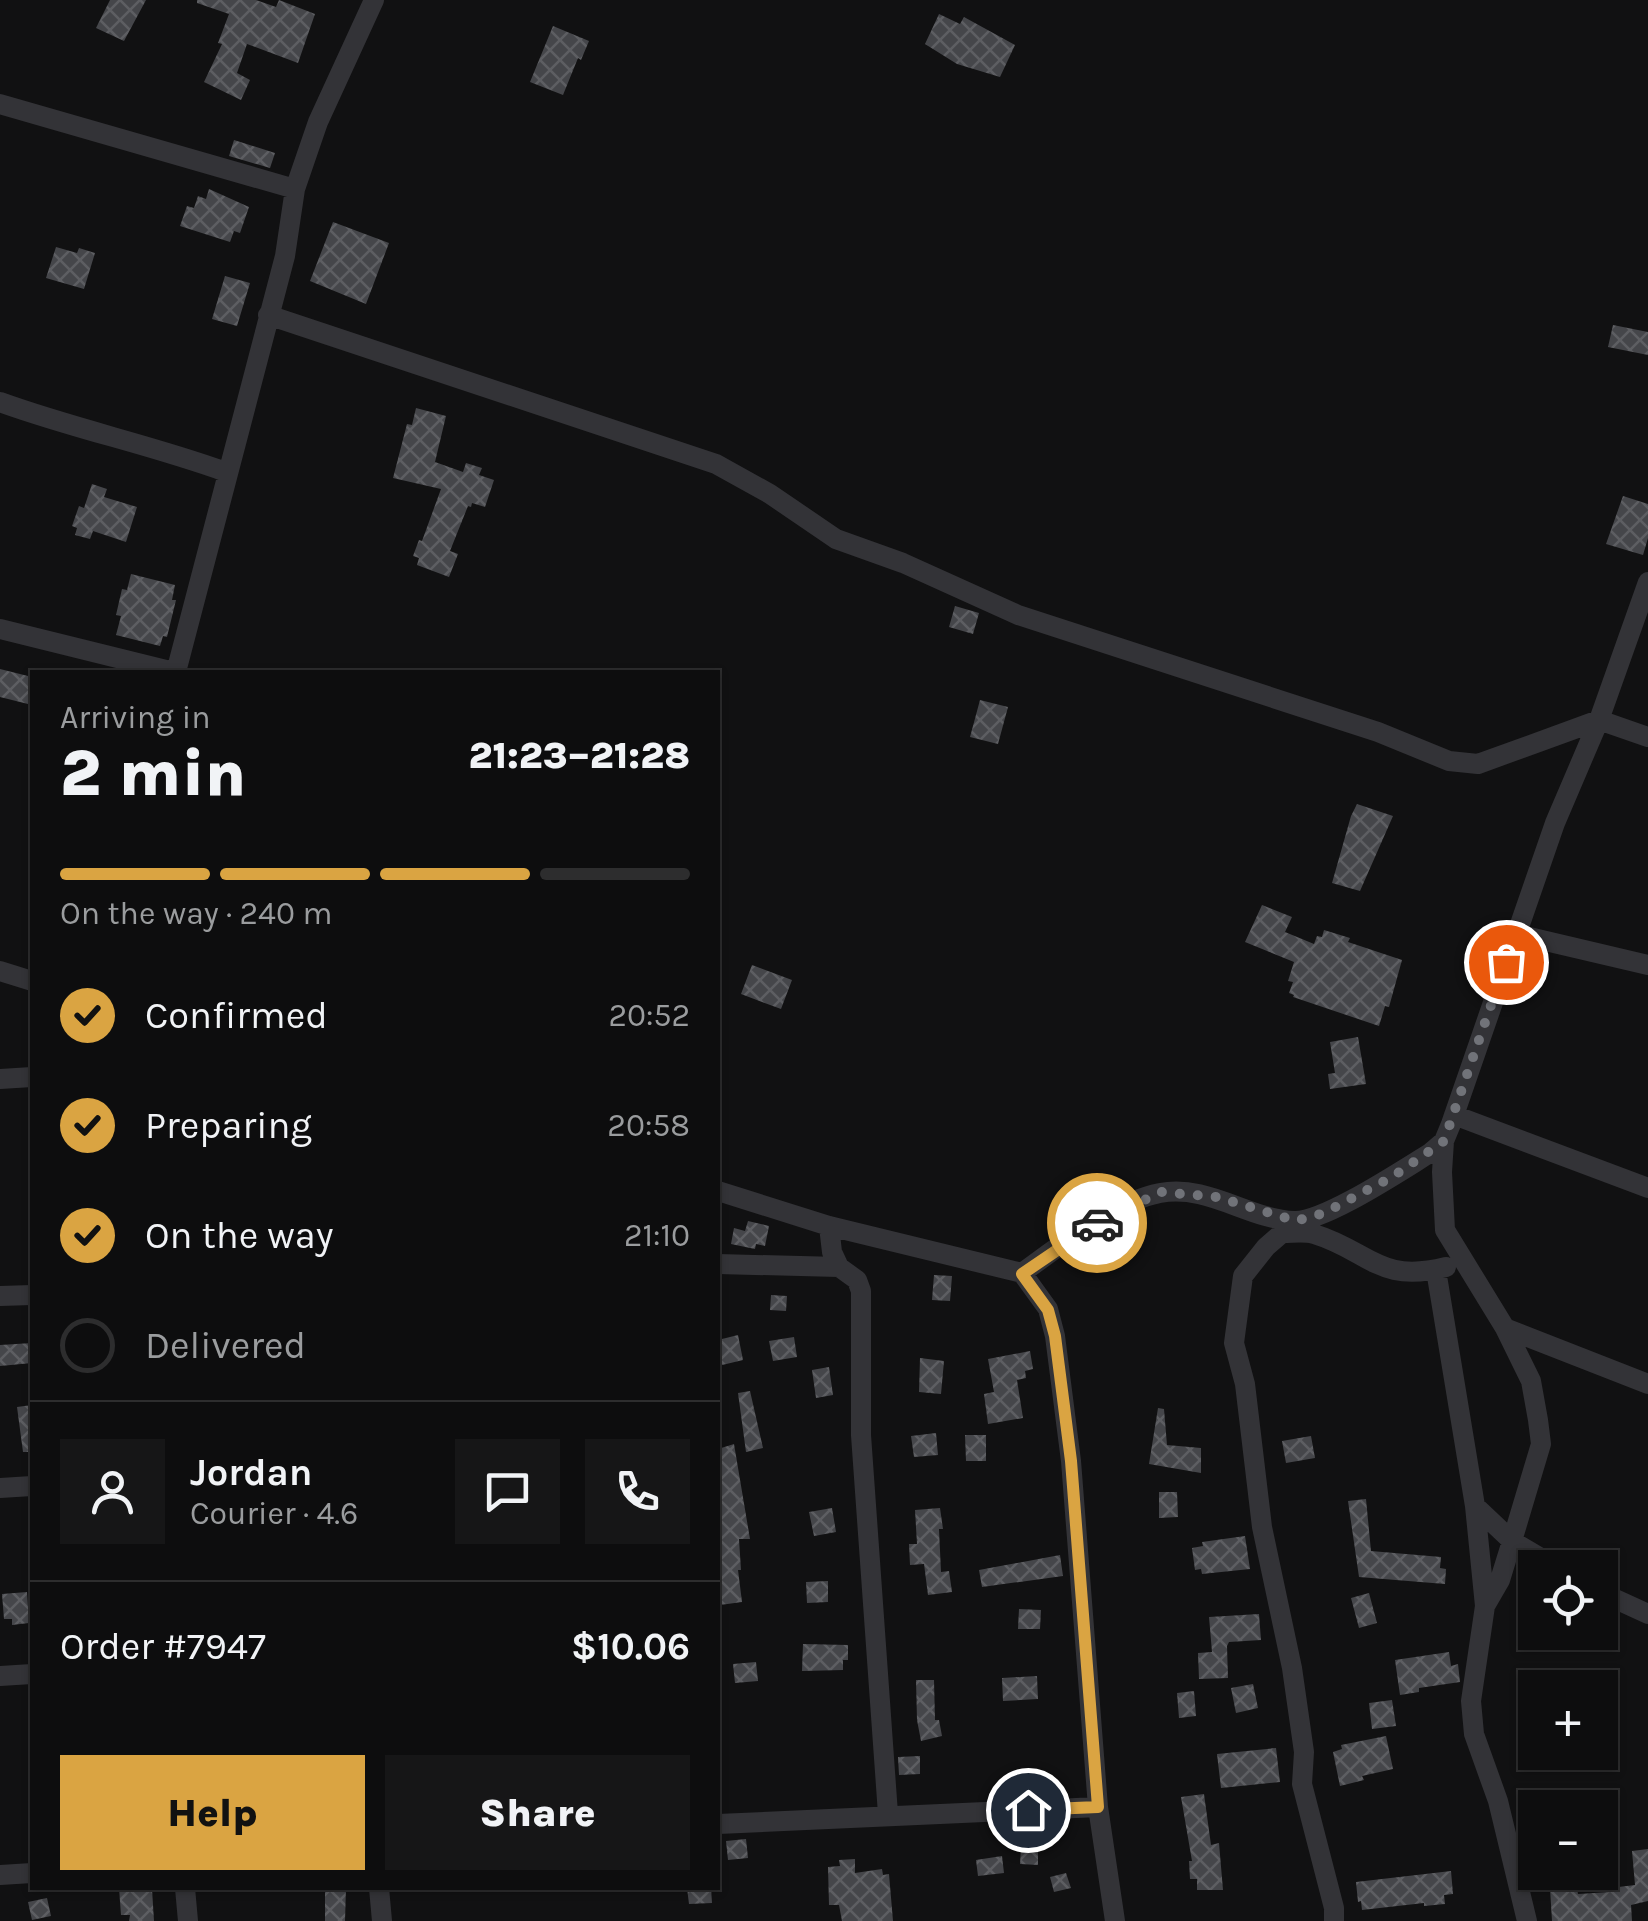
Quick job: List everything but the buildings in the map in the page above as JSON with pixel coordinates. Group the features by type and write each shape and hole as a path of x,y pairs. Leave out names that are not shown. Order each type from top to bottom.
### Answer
{"street":[{"path":"176,670 208,560 226,472 244,422 285,256 294,190 318,122 370,1"},
{"path":"0,104 294,190"},
{"path":"268,314 716,464 770,494 836,539 903,563 1018,616 1378,732 1449,761 1478,764 1599,720 1648,738"},
{"path":"0,402 226,472"},
{"path":"1484,1606 1500,1580 1540,1444 1530,1380 1505,1328 1445,1230 1444,1141 1556,823 1599,720 1648,582"},
{"path":"0,629 167,670"},
{"path":"1516,934 1648,964"},
{"path":"0,971 30,980"},
{"path":"0,1079 30,1076"},
{"path":"1454,1115 1648,1188"},
{"path":"1334,1921 1302,1784 1304,1752 1292,1668 1262,1528 1246,1384 1234,1343 1243,1276 1266,1247 1290,1227 1392,1177 1444,1141"},
{"path":"720,1192 829,1226 1022,1274 1048,1310 1055,1336 1071,1461 1098,1807 1115,1921"},
{"path":"1022,1274 1106,1217 1161,1192 1217,1197 1312,1232 1390,1272 1413,1273 1464,1263"},
{"path":"829,1226 832,1252 839,1267 857,1280 861,1291 862,1435 888,1814"},
{"path":"720,1264 839,1267"},
{"path":"1436,1270 1475,1506 1484,1606 1471,1701 1474,1734 1498,1801 1526,1921"},
{"path":"0,1296 30,1295"},
{"path":"1505,1328 1648,1384"},
{"path":"0,1488 30,1486"},
{"path":"1475,1506 1527,1550"},
{"path":"1618,1600 1648,1614"},
{"path":"0,1676 30,1674"},
{"path":"720,1824 1098,1807"},
{"path":"0,1875 30,1872"},
{"path":"185,1890 188,1921"},
{"path":"380,1890 382,1921"}],"way so far":[{"path":"1097,1223 1121,1208 1161,1192 1217,1197 1296,1221 1324,1213 1430,1153 1444,1141 1451,1124 1506,962"}],"route":[{"path":"1028,1810 1098,1807 1071,1461 1055,1336 1048,1310 1022,1274 1097,1223"}]}
